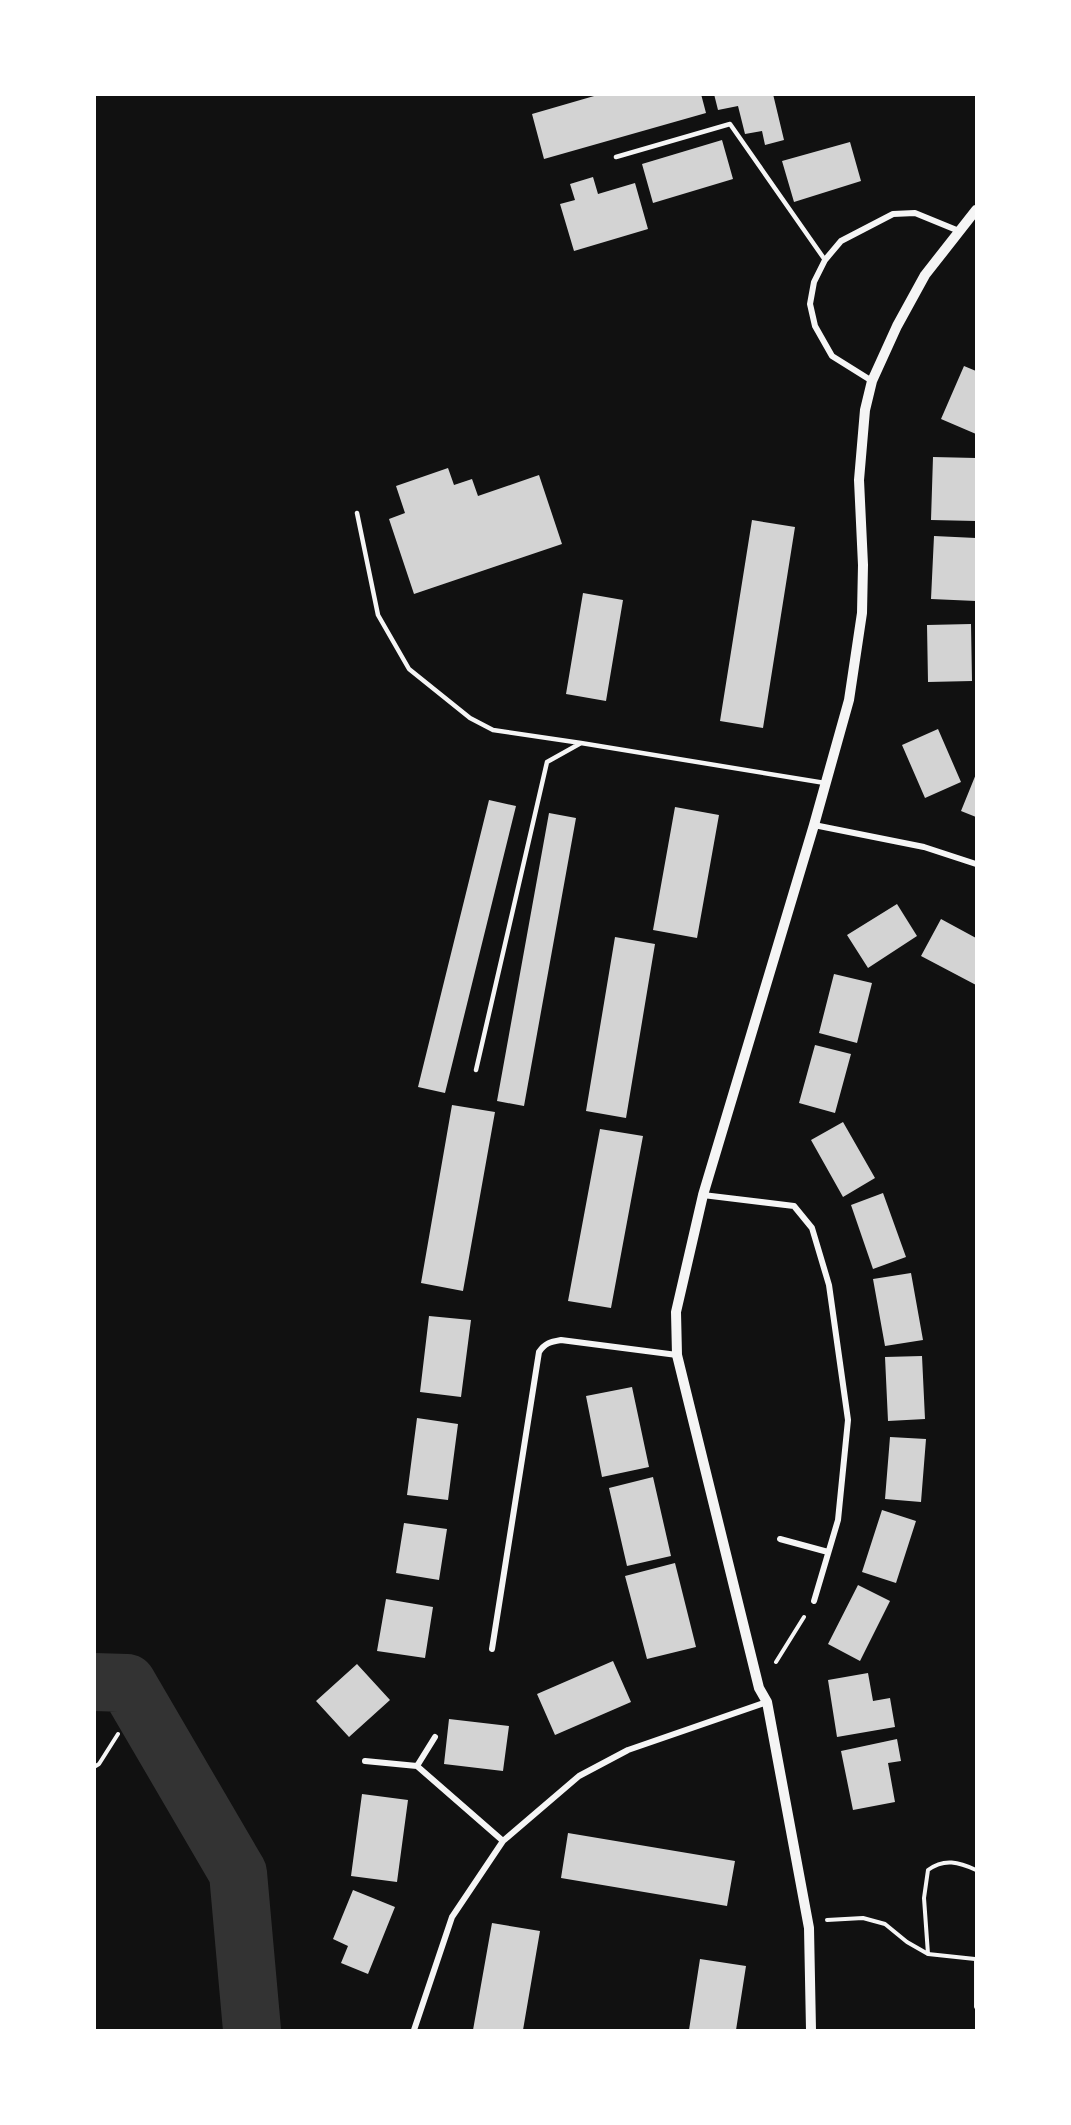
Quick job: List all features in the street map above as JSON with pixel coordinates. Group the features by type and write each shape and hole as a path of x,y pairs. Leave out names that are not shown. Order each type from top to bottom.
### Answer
{"street":[{"path":"811,2031 808,1922 767,1702 759,1688 678,1354 676,1312 703,1195 849,700 862,613 859,480 865,410 872,381 897,326 925,275 976,210"},
{"path":"872,381 832,356 815,326 810,304 814,282 825,260 841,241 892,214 915,213 959,231"},
{"path":"813,825 924,847 976,864"},
{"path":"703,1195 794,1206 812,1228 829,1285 848,1420 838,1520 814,1601"},
{"path":"492,1649 539,1352 551,1341 561,1340 678,1354"},
{"path":"780,1539 828,1552"},
{"path":"414,2031 452,1917 503,1840 579,1776 628,1750 767,1702"},
{"path":"417,1766 435,1737"},
{"path":"365,1761 417,1766 503,1840"}],"lane":[{"path":"616,157 730,123 825,260"},
{"path":"357,513 378,615 410,669 470,718 493,730 825,783"},
{"path":"476,1070 547,762 581,743"}],"path":[{"path":"759,1688 814,1601"},
{"path":"94,1767 99,1764 118,1734"},
{"path":"928,1954 924,1898 928,1870 938,1862 952,1861 976,1870"},
{"path":"808,1922 863,1918 885,1924 907,1942 928,1954 976,1959 976,2007"}],"building":[{"path":"601,94 701,94 706,113 544,159 532,114"},
{"path":"714,94 773,94 784,140 765,145 762,131 745,134 738,106 718,110"},
{"path":"722,140 733,179 653,203 642,164"},
{"path":"850,142 861,181 794,202 782,161"},
{"path":"593,177 598,194 635,183 648,229 574,251 560,204 575,200 570,184"},
{"path":"964,366 976,371 976,434 941,419"},
{"path":"933,457 976,458 976,521 931,520"},
{"path":"448,468 454,485 472,479 478,496 539,475 562,544 414,594 389,519 405,513 396,486"},
{"path":"752,520 795,527 763,728 720,721"},
{"path":"934,536 976,538 976,601 931,599"},
{"path":"583,593 623,600 606,701 566,694"},
{"path":"971,624 972,681 928,682 927,625"},
{"path":"938,729 961,782 925,798 902,745"},
{"path":"976,774 976,817 961,811"},
{"path":"489,800 516,806 445,1093 418,1087"},
{"path":"675,807 719,815 697,938 653,930"},
{"path":"549,813 576,818 524,1106 497,1101"},
{"path":"897,904 917,936 868,968 847,935"},
{"path":"941,919 976,938 976,985 921,956"},
{"path":"615,937 655,944 626,1118 586,1111"},
{"path":"834,974 872,983 857,1043 819,1033"},
{"path":"815,1045 851,1054 835,1113 799,1103"},
{"path":"452,1105 495,1112 463,1291 421,1283"},
{"path":"843,1122 875,1178 843,1197 811,1140"},
{"path":"600,1129 643,1136 611,1308 568,1301"},
{"path":"883,1193 906,1257 873,1269 851,1205"},
{"path":"911,1273 923,1340 885,1346 873,1279"},
{"path":"429,1316 471,1320 461,1397 420,1392"},
{"path":"922,1356 925,1419 888,1421 885,1357"},
{"path":"632,1387 649,1467 602,1477 586,1396"},
{"path":"417,1418 458,1424 448,1500 407,1495"},
{"path":"890,1437 926,1439 921,1502 885,1499"},
{"path":"653,1477 671,1556 627,1566 609,1488"},
{"path":"882,1510 916,1521 896,1583 862,1572"},
{"path":"404,1523 447,1529 439,1580 396,1573"},
{"path":"675,1563 696,1647 647,1659 625,1576"},
{"path":"858,1585 890,1601 860,1661 828,1644"},
{"path":"386,1599 433,1607 425,1658 377,1651"},
{"path":"613,1661 631,1702 555,1735 537,1694"},
{"path":"357,1664 390,1700 349,1737 316,1701"},
{"path":"868,1673 873,1701 890,1698 895,1727 837,1737 828,1680"},
{"path":"449,1719 509,1726 503,1771 444,1764"},
{"path":"897,1739 901,1761 888,1763 895,1802 853,1810 841,1751"},
{"path":"362,1794 408,1800 397,1882 351,1876"},
{"path":"568,1833 735,1861 727,1906 561,1878"},
{"path":"353,1890 395,1907 368,1974 341,1963 348,1946 333,1939"},
{"path":"492,1923 540,1931 523,2030 473,2030"},
{"path":"700,1959 746,1966 736,2030 689,2030"}],"waterway":[{"path":"94,1682 127,1683 238,1873 252,2030"}]}
